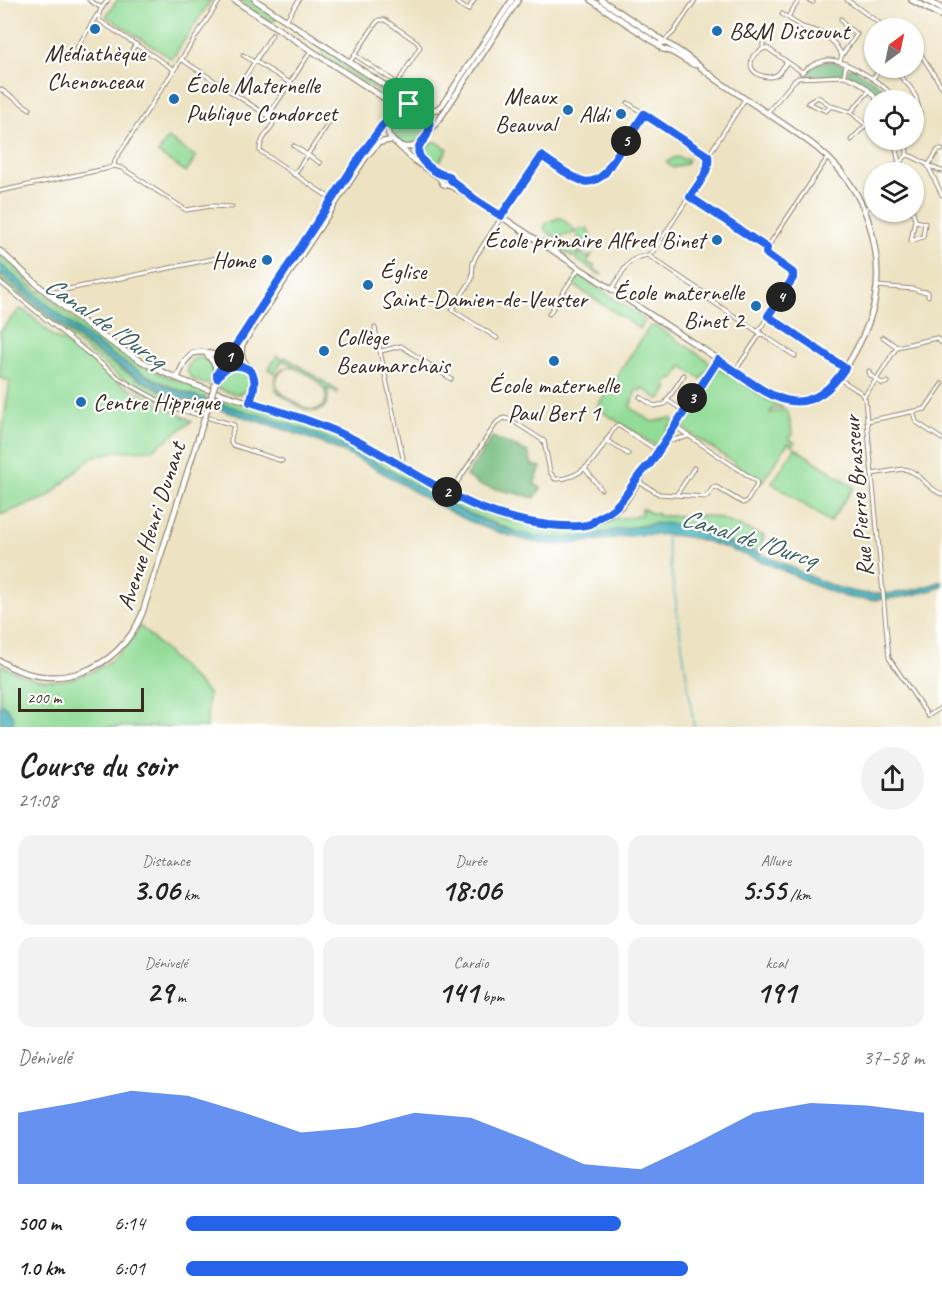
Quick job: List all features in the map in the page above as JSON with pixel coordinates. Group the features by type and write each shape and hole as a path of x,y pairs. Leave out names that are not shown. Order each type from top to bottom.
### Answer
{"main road":[{"path":"912,0 942,16"},
{"path":"926,0 942,9"}],"street":[{"path":"89,0 102,8"},
{"path":"76,48 108,0"},
{"path":"114,166 115,160 220,0"},
{"path":"234,0 381,96 388,103 391,112"},
{"path":"255,0 393,90 409,104"},
{"path":"279,30 299,0"},
{"path":"459,0 457,3 468,10 474,0"},
{"path":"425,112 442,105 512,0"},
{"path":"398,145 408,147 419,144 426,137 518,0"},
{"path":"591,0 664,45 688,63 697,66 811,143 828,157 848,180 864,208"},
{"path":"601,0 662,40 664,45"},
{"path":"664,45 671,42 673,33 695,0"},
{"path":"788,17 799,0"},
{"path":"847,0 873,18"},
{"path":"99,14 100,21 126,41 136,44 174,70"},
{"path":"782,14 802,27 823,33 836,44 842,55"},
{"path":"840,61 857,34 845,26 841,19"},
{"path":"350,62 376,23 379,20 385,21 420,45 393,90"},
{"path":"234,94 272,35"},
{"path":"268,116 317,41"},
{"path":"763,41 763,49"},
{"path":"132,50 136,44"},
{"path":"787,62 780,72 769,77 761,75 751,66 753,56 767,48 802,72"},
{"path":"243,55 290,83"},
{"path":"355,56 398,83"},
{"path":"181,59 271,118 273,123 261,143 262,154 334,201"},
{"path":"924,59 942,87"},
{"path":"801,77 802,72 817,62 828,60 840,61 864,74"},
{"path":"844,76 846,64"},
{"path":"766,114 794,81 801,77 844,76 860,82 868,90"},
{"path":"871,78 887,90"},
{"path":"902,78 912,90"},
{"path":"0,89 30,109"},
{"path":"831,106 826,111 808,103 819,97 831,106 852,112 866,125 851,140"},
{"path":"852,112 864,97"},
{"path":"612,290 631,262 636,258 649,256 655,249 707,169 708,156 745,99"},
{"path":"628,103 708,156"},
{"path":"217,378 242,345 391,112 396,107 409,104 420,108 425,112 429,132"},
{"path":"497,339 452,310 472,279 472,263 501,216 542,156 581,181 590,182 601,177 644,114"},
{"path":"294,175 330,121 333,120"},
{"path":"386,123 387,132 392,140 415,161 439,177 448,175 450,182 476,200 718,360 778,398 793,402 809,400 827,390 845,368 866,331 877,286 875,249 869,222"},
{"path":"217,378 232,351 334,201 374,147 382,141 392,140"},
{"path":"419,144 419,155 422,161 442,177 443,184 450,182"},
{"path":"294,146 320,163"},
{"path":"900,162 907,154 907,150"},
{"path":"928,166 938,150 942,150"},
{"path":"907,154 942,171"},
{"path":"735,371 793,278 792,271 766,253 767,248 828,157"},
{"path":"0,191 114,166 130,173 186,210 211,206 232,207"},
{"path":"928,166 942,195"},
{"path":"690,197 767,248"},
{"path":"915,221 926,223 923,237 911,241 915,221"},
{"path":"0,251 80,320 142,362 177,378 326,427 360,442 450,494 496,514 528,521 566,526 591,524 619,509 718,360"},
{"path":"649,256 704,293 710,300 795,356"},
{"path":"48,294 217,258"},
{"path":"549,314 579,268"},
{"path":"0,282 120,379 172,406 234,425 231,439 233,445 282,461"},
{"path":"877,286 914,289 928,292 928,296"},
{"path":"768,316 845,368"},
{"path":"375,328 403,458 400,464"},
{"path":"883,337 897,347"},
{"path":"864,396 897,347 936,338 942,344"},
{"path":"242,345 241,358 254,376 255,383 250,402"},
{"path":"381,351 401,346 451,379"},
{"path":"177,378 189,355 198,352 221,356 232,351"},
{"path":"206,353 215,365 217,378"},
{"path":"224,368 237,365 250,370"},
{"path":"869,371 870,375 882,384 888,382"},
{"path":"640,397 654,406 664,404 684,375"},
{"name":"Avenue Henri Dunant","path":"0,661 29,674 48,677 70,676 97,666 108,659 136,629 217,378"},
{"name":"Rue Pierre Brasseur","path":"838,378 864,396 889,658 928,716 942,706"},
{"path":"867,421 926,409 942,386"},
{"path":"667,400 684,411"},
{"path":"914,411 916,422 942,439"},
{"path":"450,494 497,422 502,418 511,420 544,441 550,472 554,478 558,479 576,475 585,470 615,427 620,426 658,451"},
{"path":"639,481 659,494 706,497 712,488 716,487 743,503 747,501 757,485 756,481 674,426"},
{"path":"665,440 688,435"},
{"path":"606,440 628,454"},
{"path":"591,524 618,505 641,470 650,464"},
{"path":"677,495 694,468"},
{"path":"585,470 601,489"},
{"path":"872,474 908,470 917,474 930,489 942,494"}],"green space":[{"path":"117,0 211,0 172,59 106,16"},
{"path":"238,0 252,0 277,17 272,23"},
{"path":"325,49 398,96 389,101 384,95 321,55"},
{"path":"818,63 840,63 844,66 844,71 839,75 806,76 806,71"},
{"path":"851,67 864,76 864,78 868,78 885,90 871,90 866,84 849,75 848,69"},
{"path":"408,107 421,113 427,126 421,139 408,145 395,139 389,126 395,113"},
{"path":"168,138 196,157 186,172 158,153"},
{"path":"431,142 437,142 448,149 436,167 426,160 423,154"},
{"path":"676,157 688,160 685,164 673,168 666,162"},
{"path":"558,218 574,229 574,233 559,238 551,235 544,228 546,223"},
{"path":"587,228 592,236 580,248 577,230"},
{"path":"558,243 576,246 580,251 573,257 558,248"},
{"path":"581,253 587,257 592,255 588,263 595,266 593,269 602,274 600,275 576,259"},
{"path":"0,255 39,292 41,291 95,335 155,371 207,391 205,399 175,389 147,375 95,343 0,264"},
{"path":"0,275 71,334 119,369 145,384 202,408 201,414 176,407 146,393 117,375 0,280"},
{"path":"577,277 582,277 643,318 645,321 640,329 572,284"},
{"name":"Centre Hippique","path":"20,309 27,312 53,336 73,347 119,383 192,421 152,450 118,451 92,457 48,497 0,515 0,447 10,381 0,378 0,331"},
{"path":"650,326 656,326 707,360 710,365 701,379 682,366 674,379 671,378 665,386 668,388 658,399 642,388 640,391 637,389 630,407 652,422 671,418 674,420 655,445 596,408"},
{"path":"277,356 282,359 285,357 338,391 337,394 327,388 328,399 320,410 307,410 293,403 275,390 278,373 284,368 293,366 283,360 274,373 268,369"},
{"path":"199,357 208,361 212,368 210,385 197,381 188,374 189,364"},
{"path":"237,367 246,371 249,376 250,382 246,390 235,394 217,388 224,373"},
{"path":"718,369 783,407 772,409 770,413 787,410 793,435 789,438 795,443 793,446 788,443 762,482 680,426"},
{"path":"218,395 299,420 352,440 461,503 524,523 555,528 588,526 611,519 635,517 637,514 640,516 642,508 651,513 657,513 657,516 709,516 764,536 759,553 683,526 654,523 570,539 550,539 520,533 455,508 346,447 289,425 216,402"},
{"path":"492,437 528,452 532,465 541,467 534,484 541,488 535,498 480,485 466,476"},
{"path":"795,448 854,487 830,522 772,483"},
{"path":"140,626 208,693 207,727 0,727 0,664 20,674 40,679 60,680 79,677 113,658 128,644"}],"water":[{"path":"0,264 102,349 147,377 184,393 287,424 333,441 461,510 509,530 547,538 561,538 651,524 672,524 757,553 842,589 885,594 920,588 942,581 942,587 897,598 873,600 851,598 732,550 685,537 648,535 550,544 533,542 491,530 461,517 373,467 332,447 184,399 148,383 81,340 0,272"},
{"path":"0,703 13,717 11,727 0,723"}],"waterway":[{"name":"Canal de l'Ourcq","path":"666,535 694,727"}],"place":[{"name":"Médiathèque Chenonceau","path":"95,29"},
{"name":"B&M Discount","path":"717,31"},
{"name":"École Maternelle Publique Condorcet","path":"174,99"},
{"name":"Meaux Beauval","path":"568,110"},
{"name":"Aldi","path":"621,114"},
{"name":"École primaire Alfred Binet","path":"717,240"},
{"name":"Home","path":"267,260"},
{"name":"Église Saint-Damien-de-Veuster","path":"368,285"},
{"name":"École maternelle Binet 2","path":"756,306"},
{"name":"Collège Beaumarchais","path":"324,351"},
{"name":"École maternelle Paul Bert 1","path":"554,361"},
{"name":"Centre Hippique","path":"81,402"}],"route":[{"path":"409,104 420,108 428,118 429,132 418,147 422,161 440,174 449,176 476,200 501,216 542,156 581,181 590,182 601,177 644,114 708,156 707,169 690,197 767,248 768,255 792,271 793,278 768,316 845,368 833,384 819,396 793,402 774,396 718,360 650,464 641,470 621,501 591,524 575,526 528,521 496,514 450,494 383,455 326,427 250,402 255,380 250,370 233,366 224,368 217,378 217,374 362,154 386,123 391,112 396,107 409,104"}]}
